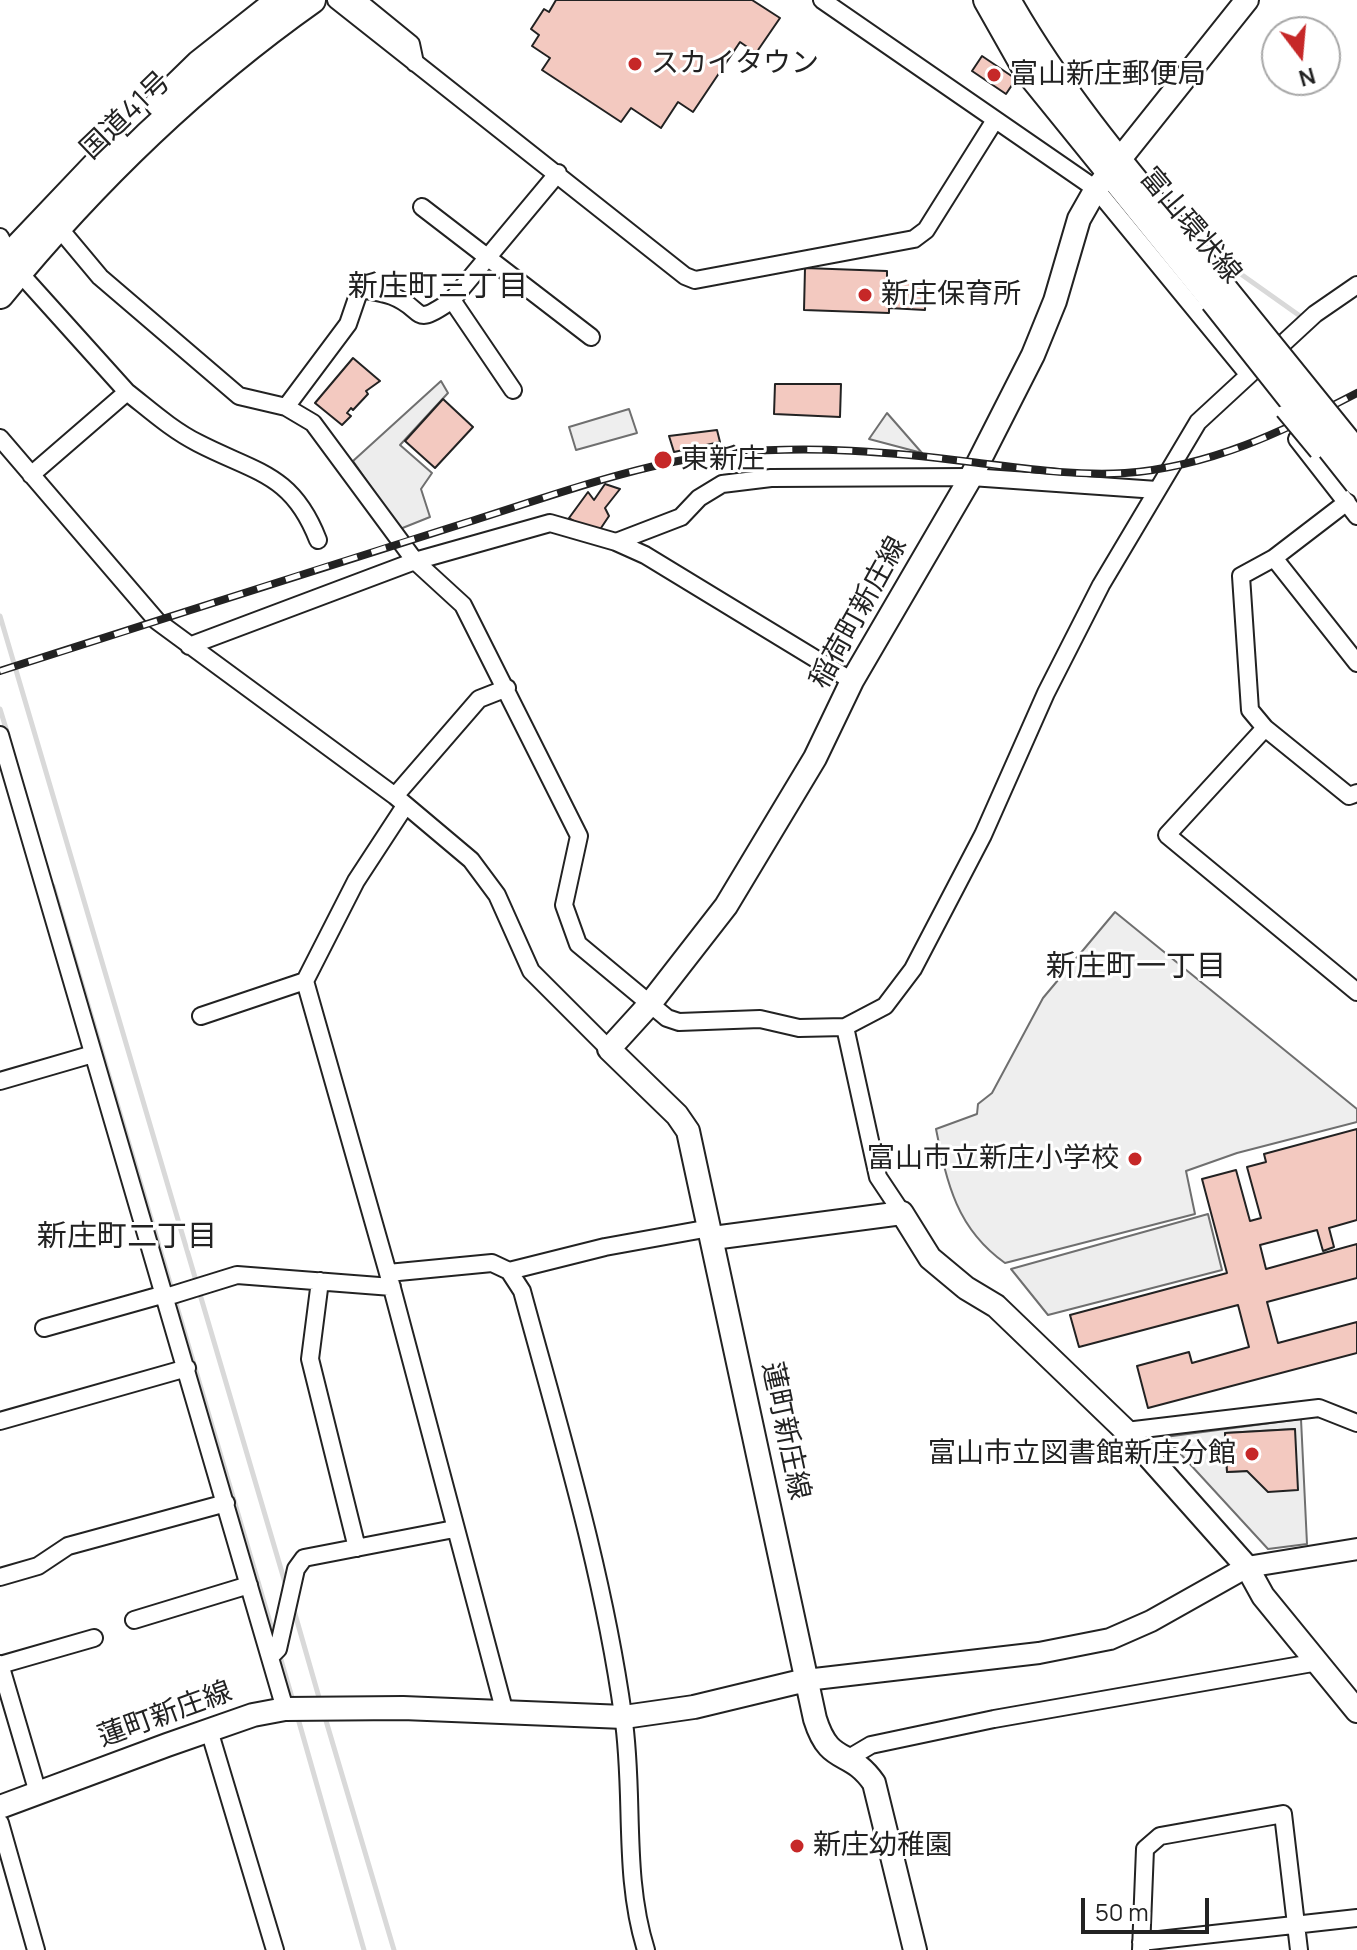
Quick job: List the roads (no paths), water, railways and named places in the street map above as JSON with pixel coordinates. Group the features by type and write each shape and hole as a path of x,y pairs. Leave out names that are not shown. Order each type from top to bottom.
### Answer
{"highway":[{"name":"国道41号","path":"0,295 7,257 199,64 280,0"},
{"name":"国道41号","path":"7,257 59,228 145,140 212,78 312,0"}],"main road":[{"name":"富山環状線","path":"986,0 1025,69 1108,174 1220,295 1357,452"},
{"name":"富山環状線","path":"1008,0 1108,174"},
{"name":"稲荷町新庄線","path":"609,1049 649,1005 753,867 815,758 852,681 971,477 1033,355 1055,301 1079,219 1108,174 1247,0"},
{"name":"富山環状線","path":"1220,295 1354,500"},
{"path":"609,1049 677,1115 688,1131 712,1233 902,1213 930,1258 966,1288 996,1306 1126,1431 1247,1567 1263,1596 1357,1711"},
{"name":"蓮町新庄線","path":"0,1807 209,1730 289,1709 624,1717 694,1707 806,1680 712,1233"},
{"path":"806,1680 823,1742 834,1754 849,1758 864,1769 874,1783 915,1950"}],"street":[{"path":"336,0 685,276 695,280 914,239 926,230 995,120"},
{"path":"357,0 411,44 415,63"},
{"path":"822,0 995,120 1108,174 1247,373"},
{"path":"286,407 348,324 360,289 393,296 418,315 430,315 452,300 558,173"},
{"path":"422,207 591,337"},
{"path":"59,228 100,277 239,396 286,407 313,423 415,561 463,605 579,836 564,905 578,944 649,1005 679,1022 760,1019 799,1028 845,1027 885,1006 913,969 983,835 1087,612 1198,422 1247,373 1315,314 1357,285"},
{"path":"7,257 127,392 196,442 288,487 306,510 318,540"},
{"path":"452,300 513,390"},
{"path":"31,475 127,392"},
{"path":"1282,412 1316,453"},
{"path":"0,438 142,605 189,646 400,801 471,860 497,895 531,971 609,1049"},
{"path":"1297,439 1354,500 1274,558 1241,576 1250,710 1265,728 1349,796 1357,793"},
{"path":"616,542 681,517 699,498 722,484 771,478 971,477 1157,490"},
{"path":"189,646 415,561 550,523 616,542 645,555 852,681"},
{"path":"1274,558 1357,663"},
{"path":"505,1713 390,1280 305,981 400,801 479,699 507,688"},
{"path":"1265,728 1167,835 1357,992"},
{"path":"0,735 167,1296 270,1657 289,1709"},
{"path":"201,1016 305,981"},
{"path":"845,1027 878,1177 902,1213"},
{"path":"0,1081 93,1054"},
{"path":"509,1271 605,1247 712,1233"},
{"path":"44,1328 237,1275 320,1281 390,1280 492,1263 509,1271 522,1291 588,1536 624,1717 634,1896 646,1950"},
{"path":"320,1281 310,1359 357,1548"},
{"path":"0,1421 187,1368"},
{"path":"1126,1431 1319,1408 1357,1423"},
{"path":"0,1577 38,1566 68,1546 226,1503"},
{"path":"270,1657 278,1649 296,1569 304,1558 454,1529"},
{"path":"806,1680 1039,1653 1110,1639 1151,1621 1247,1567 1357,1549"},
{"path":"134,1620 249,1585"},
{"path":"38,1793 0,1664 94,1638"},
{"path":"849,1758 871,1745 994,1719 1318,1662"},
{"path":"209,1730 275,1950"},
{"path":"1299,1950 1296,1922 1283,1814 1160,1836 1145,1849 1141,1946 1296,1922 1357,1918"},
{"path":"0,1823 36,1950"}],"waterway":[{"path":"1221,260 1300,316"},
{"path":"0,616 286,1586"},
{"path":"0,709 8,735"},
{"path":"53,886 274,1636"},
{"path":"293,1607 320,1701"},
{"path":"279,1653 293,1701"},
{"path":"324,1714 394,1950"},
{"path":"297,1715 364,1950"}],"railway":[{"path":"0,671 563,491 697,457 761,451 851,451 1028,469 1125,473 1217,455 1302,421 1357,393"}],"place":[{"name":"スカイタウン","path":"635,64"},
{"name":"富山新庄郵便局","path":"994,75"},
{"name":"新庄保育所","path":"865,295"},
{"name":"東新庄","path":"663,460"},
{"name":"富山市立新庄小学校","path":"1135,1159"},
{"name":"富山市立図書館新庄分館","path":"1252,1454"},
{"name":"新庄幼稚園","path":"797,1846"}],"district":[{"name":"新庄町三丁目","path":"438,288"},
{"name":"新庄町一丁目","path":"1136,968"},
{"name":"新庄町二丁目","path":"127,1238"}]}
